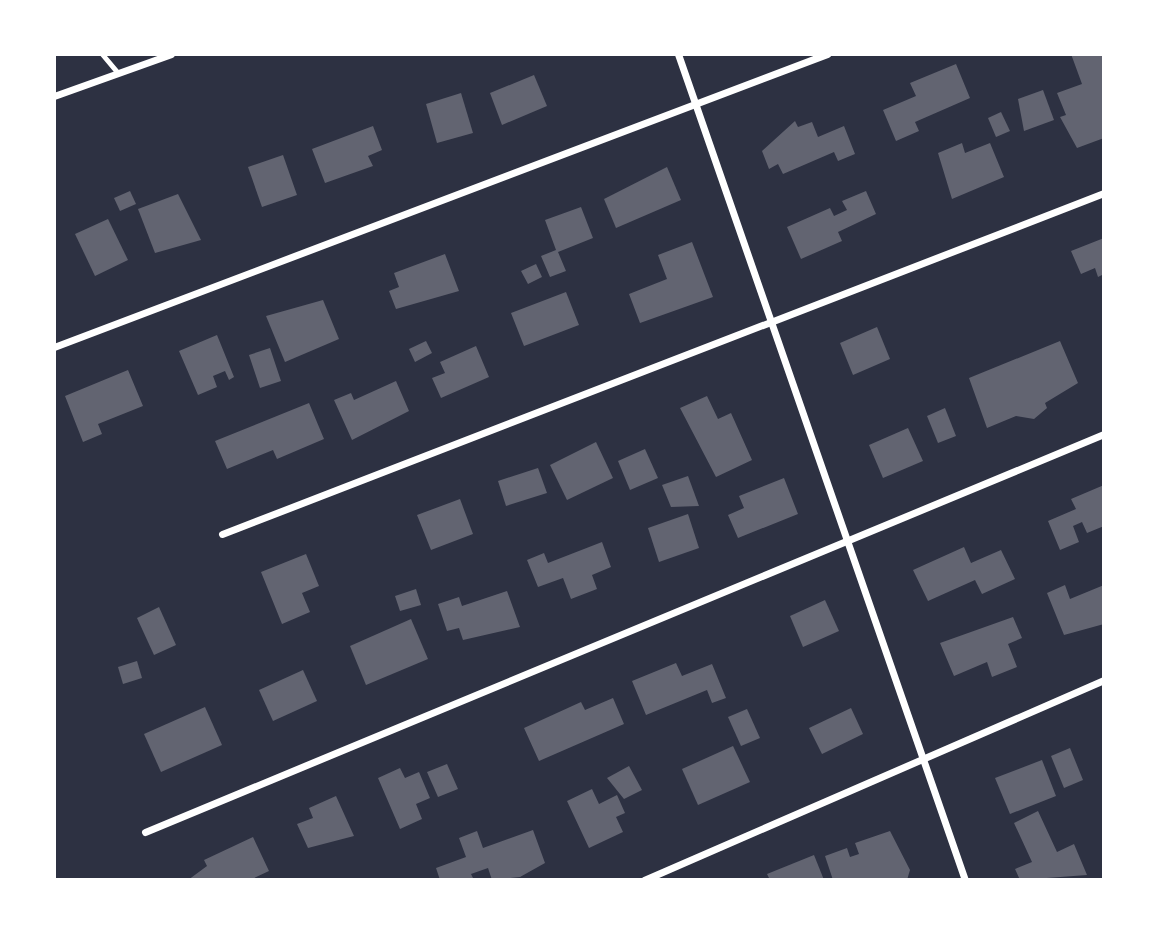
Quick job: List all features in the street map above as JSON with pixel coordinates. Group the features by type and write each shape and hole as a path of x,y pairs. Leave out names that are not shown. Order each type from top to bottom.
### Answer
{"street":[{"path":"54,96 171,54"},
{"path":"678,54 926,758 965,880"},
{"path":"54,347 514,176 827,54"},
{"path":"222,534 1104,193"},
{"path":"145,832 1104,434"},
{"path":"644,880 1104,680"}],"lane":[{"path":"102,54 118,73"}],"building":[{"path":"1071,54 1104,54 1104,138 1077,148 1060,117 1066,115 1057,93 1082,84"},
{"path":"956,64 970,98 915,122 919,131 896,141 883,110 916,96 910,83"},
{"path":"534,75 547,106 502,125 490,93"},
{"path":"1043,90 1054,120 1024,131 1018,99"},
{"path":"461,93 473,133 437,143 426,104"},
{"path":"1001,112 1010,131 996,137 988,118"},
{"path":"795,121 798,127 812,122 818,137 844,126 855,154 838,161 834,152 783,174 778,164 769,169 762,151"},
{"path":"373,126 382,150 368,156 373,166 325,183 312,149"},
{"path":"962,143 965,153 990,143 1004,177 952,199 938,153"},
{"path":"283,155 297,195 262,207 248,167"},
{"path":"667,167 681,200 616,228 604,199"},
{"path":"130,191 136,204 120,211 114,198"},
{"path":"866,191 876,214 838,232 842,241 801,259 787,227 830,208 834,216 847,210 842,201"},
{"path":"178,194 201,240 155,253 138,209"},
{"path":"581,207 593,238 558,252 566,271 550,277 541,256 556,250 545,220"},
{"path":"108,219 128,260 95,276 75,234"},
{"path":"1104,238 1104,274 1098,277 1095,268 1081,274 1071,251"},
{"path":"692,242 713,297 640,323 629,294 667,279 658,255"},
{"path":"445,254 459,291 396,309 389,291 399,287 394,273"},
{"path":"536,264 542,277 528,284 521,271"},
{"path":"566,292 579,325 524,346 511,313"},
{"path":"323,300 339,339 285,362 266,316"},
{"path":"877,327 890,359 853,375 840,343"},
{"path":"217,335 234,377 229,380 225,371 213,376 217,387 198,395 179,351"},
{"path":"426,341 432,353 415,362 409,349"},
{"path":"1060,341 1078,383 1045,403 1047,408 1034,419 1016,416 987,428 969,378"},
{"path":"476,346 489,377 441,398 432,378 445,373 440,362"},
{"path":"270,348 281,381 260,388 249,355"},
{"path":"128,370 143,406 98,424 102,434 83,442 65,396"},
{"path":"396,381 409,411 352,440 334,400 351,393 354,400"},
{"path":"707,396 718,419 731,413 752,460 716,477 680,408"},
{"path":"309,403 324,439 277,459 273,450 227,469 215,441"},
{"path":"945,408 956,436 938,443 927,416"},
{"path":"908,428 923,461 883,478 869,445"},
{"path":"596,442 613,478 567,500 550,465"},
{"path":"645,449 658,478 630,490 618,461"},
{"path":"538,468 547,493 506,506 498,481"},
{"path":"688,476 699,506 671,507 662,485"},
{"path":"784,478 798,514 738,538 728,515 744,508 739,496"},
{"path":"1104,485 1104,526 1087,533 1082,522 1073,526 1079,542 1060,550 1048,521 1076,509 1071,499"},
{"path":"460,499 473,534 431,550 417,515"},
{"path":"688,514 699,548 659,562 648,528"},
{"path":"602,542 611,567 592,575 597,589 571,599 563,578 538,587 527,560 544,553 548,563"},
{"path":"964,547 971,563 1001,550 1015,579 982,594 975,580 928,601 913,570"},
{"path":"306,554 319,586 302,593 310,612 282,624 261,572"},
{"path":"1065,585 1070,599 1104,585 1104,624 1064,635 1047,593"},
{"path":"416,589 421,605 400,611 395,596"},
{"path":"507,591 520,627 463,640 459,628 447,631 438,604 459,597 462,606"},
{"path":"825,600 839,631 803,647 790,616"},
{"path":"159,607 176,645 154,655 137,618"},
{"path":"1013,617 1022,638 1008,644 1017,667 992,677 987,662 954,676 940,643"},
{"path":"411,619 428,659 366,685 350,646"},
{"path":"137,661 142,678 123,684 118,667"},
{"path":"676,663 682,676 712,664 726,698 712,703 707,690 646,715 632,681"},
{"path":"303,670 317,701 273,721 259,690"},
{"path":"613,698 624,724 539,761 524,728 581,702 585,710"},
{"path":"205,707 222,745 161,772 144,734"},
{"path":"851,708 863,734 822,754 809,728"},
{"path":"747,709 760,738 741,746 728,717"},
{"path":"733,746 750,782 698,805 682,769"},
{"path":"1070,748 1083,780 1064,788 1051,756"},
{"path":"1042,760 1056,796 1010,814 995,778"},
{"path":"447,764 458,789 438,797 427,772"},
{"path":"629,766 642,790 624,799 607,778"},
{"path":"400,768 405,778 419,772 430,798 416,804 422,819 400,829 378,778"},
{"path":"592,789 599,804 617,795 625,813 616,817 623,832 589,848 567,801"},
{"path":"336,796 354,836 308,848 297,824 313,818 309,808"},
{"path":"1038,811 1057,852 1074,844 1087,875 1020,880 1015,869 1032,862 1014,823"},
{"path":"533,830 545,863 520,877 492,880 488,868 471,874 474,880 440,880 436,868 466,857 459,838 477,831 483,848"},
{"path":"890,831 910,870 907,880 833,880 825,856 847,848 850,857 859,854 855,843"},
{"path":"253,837 269,871 250,880 188,880 207,866 204,860"},
{"path":"814,855 824,880 770,880 767,874"}]}
